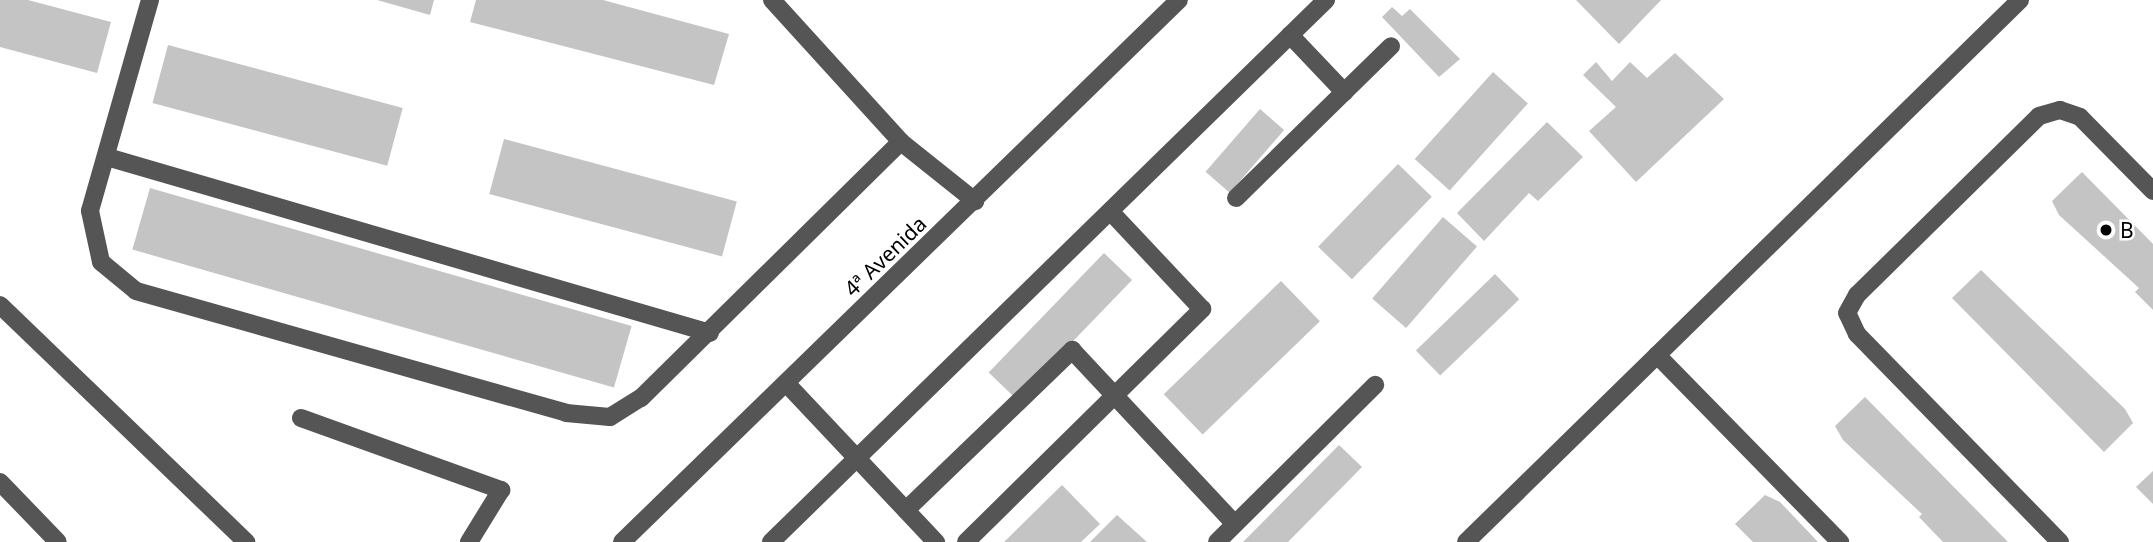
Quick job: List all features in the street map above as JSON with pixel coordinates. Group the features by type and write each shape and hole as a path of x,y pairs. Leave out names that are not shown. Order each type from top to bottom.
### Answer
{"street":[{"path":"150,0 90,211 101,262 136,291 566,413 610,417 641,398 901,142"},
{"path":"772,0 901,142 975,201"},
{"path":"771,542 1326,0"},
{"path":"1466,542 2020,0"},
{"name":"4ª Avenida","path":"622,542 975,201 1175,2"},
{"path":"1290,35 1344,93"},
{"path":"1236,198 1391,46"},
{"path":"2060,542 1857,334 1847,313 1857,295 2039,116 2060,110 2080,117 2153,191"},
{"path":"107,158 710,333"},
{"path":"966,542 1202,309 1110,211"},
{"path":"0,304 246,542"},
{"path":"906,510 1072,350 1235,524"},
{"path":"1657,355 1840,542"},
{"path":"786,383 936,542"},
{"path":"1217,542 1375,385"},
{"path":"301,418 501,490 469,542"},
{"path":"0,482 58,542"}],"building":[{"path":"0,0 28,0 111,22 97,73 0,47"},
{"path":"377,0 434,0 430,15"},
{"path":"476,0 603,0 729,34 714,85 470,22"},
{"path":"1576,0 1661,0 1619,44"},
{"path":"1392,7 1402,16 1410,9 1460,59 1439,77 1382,17"},
{"path":"168,45 403,108 387,166 152,103"},
{"path":"1675,53 1724,99 1636,182 1589,131 1616,107 1583,75 1596,62 1612,81 1630,62 1647,78"},
{"path":"1493,72 1528,103 1450,190 1415,159"},
{"path":"1260,109 1284,130 1230,193 1206,172"},
{"path":"1547,122 1583,157 1538,201 1529,193 1484,241 1457,213"},
{"path":"504,139 737,201 722,256 489,194"},
{"path":"1398,164 1432,197 1352,279 1318,247"},
{"name":"B","path":"2082,172 2153,244 2153,310 2135,292 2139,288 2059,215 2052,201"},
{"path":"150,188 632,326 614,388 132,250"},
{"path":"1443,217 1477,247 1406,328 1372,299"},
{"path":"1104,253 1132,280 1017,400 989,372"},
{"path":"1981,270 2125,409 2133,423 2104,452 1952,298"},
{"path":"1495,274 1519,299 1440,376 1416,350"},
{"path":"1281,281 1320,321 1203,435 1164,394"},
{"path":"1865,397 2008,542 1943,542 1919,517 1922,514 1843,440 1835,426"},
{"path":"1339,445 1362,467 1288,542 1243,542"},
{"path":"2153,471 2153,504 2136,487"},
{"path":"1062,485 1100,524 1081,542 1004,542"},
{"path":"1765,495 1780,502 1818,542 1753,542 1735,524"},
{"path":"1117,515 1147,542 1090,542"}],"place":[{"name":"B","path":"2106,230"}]}
